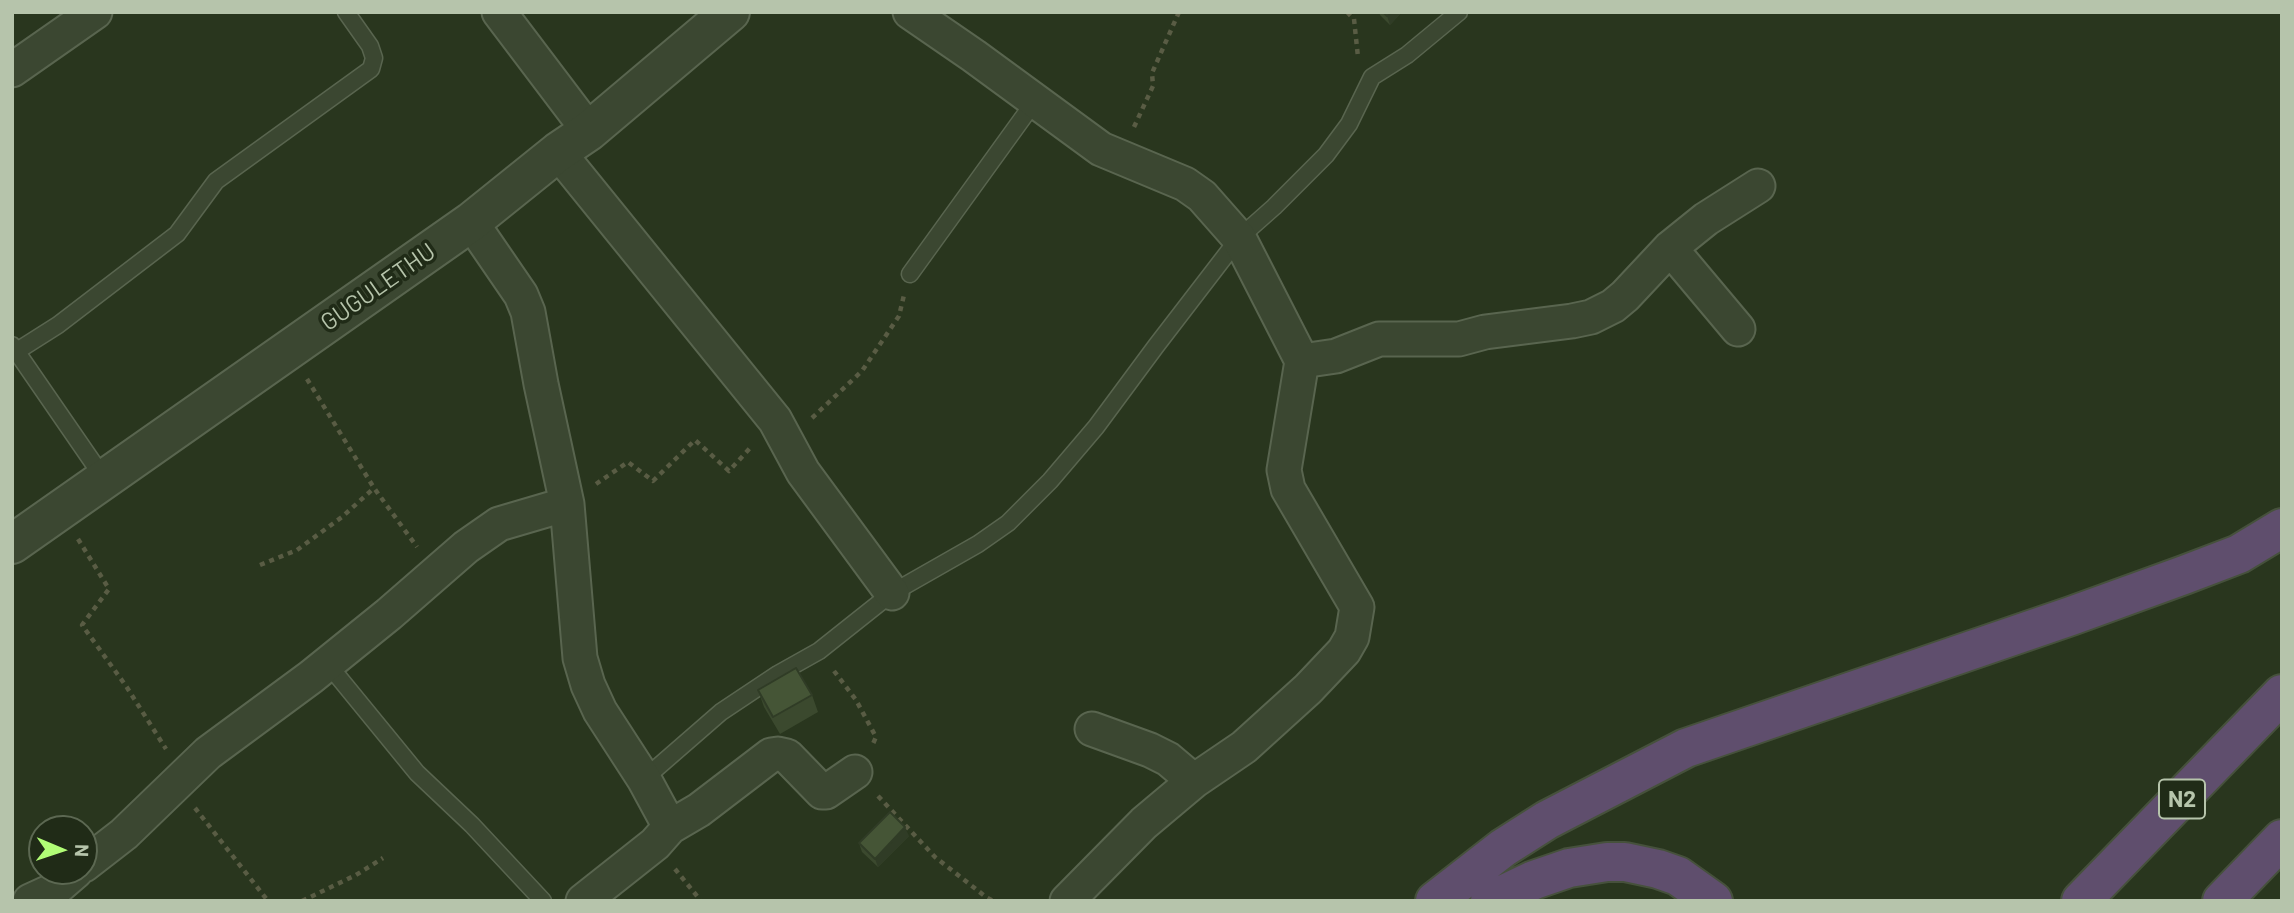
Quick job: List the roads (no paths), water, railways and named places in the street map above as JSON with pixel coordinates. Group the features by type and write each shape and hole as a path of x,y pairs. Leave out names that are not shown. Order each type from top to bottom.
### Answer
{"highway":[{"path":"1435,901 1503,848 1547,820 1686,748 2149,588 2239,554 2282,528"},
{"name":"N2","path":"2081,901 2282,694"},
{"path":"2222,901 2282,839"},
{"path":"1490,901 1569,867 1625,862 1658,869 1686,881 1713,901"}],"street":[{"path":"12,70 95,12"},
{"path":"499,12 573,141 781,430 803,472 892,593"},
{"name":"GUGULETHU","path":"12,544 471,222 730,12"},
{"path":"910,12 1101,149 1185,184 1202,196 1239,238 1302,361 1284,470 1287,489 1357,607 1352,637 1344,651 1308,689 1244,747 1194,781 1144,823 1067,901"},
{"path":"1302,361 1336,356 1380,338 1460,338 1485,331 1591,317 1613,306 1625,296 1670,248 1706,219 1758,186"},
{"path":"471,222 521,295 528,312 567,505 580,658 588,685 600,711 644,779 670,827"},
{"path":"1670,248 1738,329"},
{"path":"98,854 124,834 208,753 390,614 466,547 499,524 567,505"},
{"path":"1092,729 1168,759 1194,781"},
{"path":"583,901 655,844 670,827 699,810 771,755 787,756 822,792 855,772"},
{"path":"30,901 60,885"}],"lane":[{"path":"105,480 14,348 58,324 177,234 216,181 371,69 374,58 370,46 346,12"},
{"path":"644,779 721,712 778,674 819,651 892,593 978,544 1008,523 1050,481 1096,427 1239,238 1275,207 1326,155 1349,124 1372,77 1407,55 1460,12"},
{"path":"910,274 1035,100"},
{"path":"327,663 418,773 472,825 542,901"}]}
